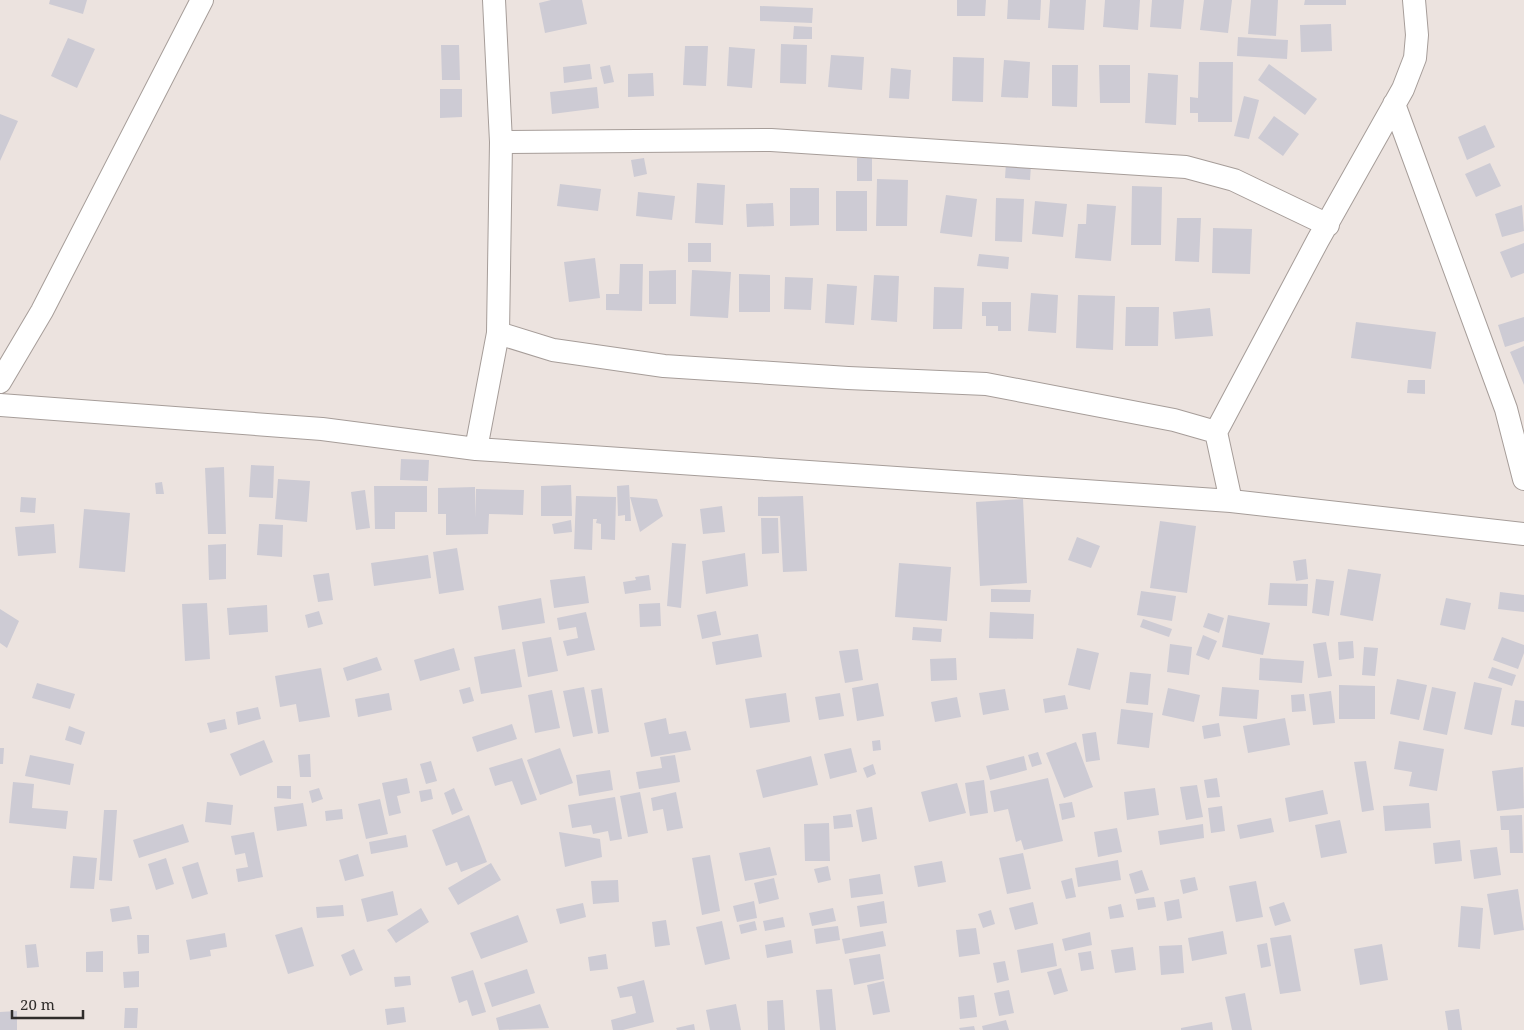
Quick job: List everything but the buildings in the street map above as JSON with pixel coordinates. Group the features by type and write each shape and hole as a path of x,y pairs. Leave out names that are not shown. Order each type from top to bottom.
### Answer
{"street":[{"path":"0,382 42,311 202,0"},
{"path":"476,449 498,334 501,142 494,0"},
{"path":"1231,501 1216,432 1403,88 1415,58 1417,35 1414,0"},
{"path":"1394,104 1506,409 1524,479"},
{"path":"501,142 771,140 1186,167 1234,180 1328,225"},
{"path":"498,334 553,350 664,366 848,378 986,384 1174,420 1216,432"},
{"path":"0,405 322,429 476,449 1231,501 1524,534"}]}
